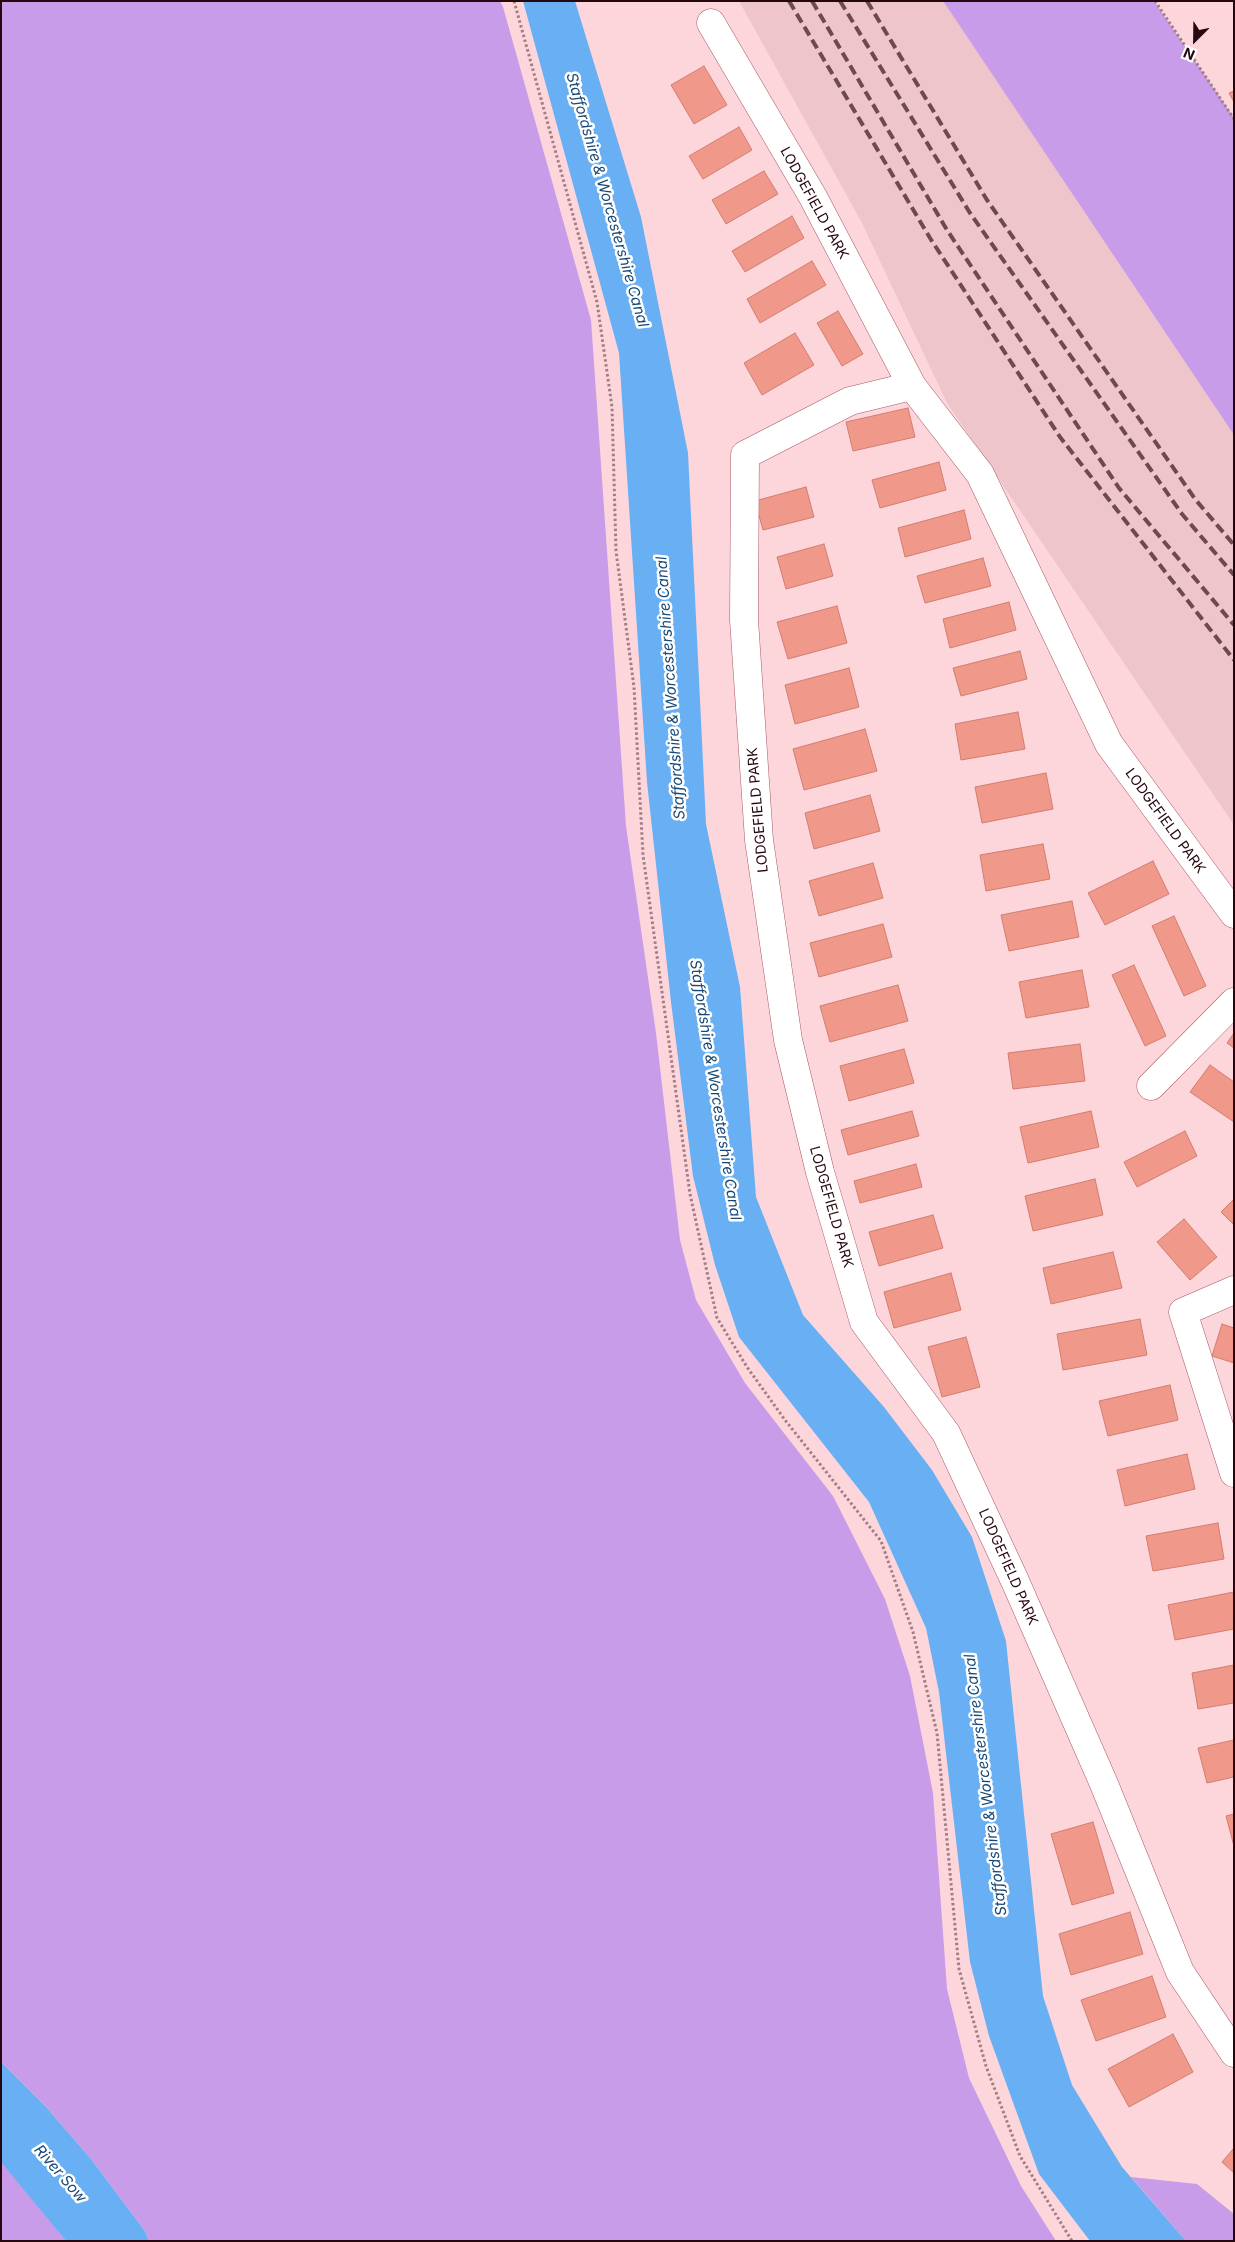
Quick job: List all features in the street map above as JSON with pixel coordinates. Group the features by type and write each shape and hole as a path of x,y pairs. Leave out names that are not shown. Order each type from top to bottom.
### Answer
{"street":[{"name":"LODGEFIELD PARK","path":"711,23 813,198 912,386 980,474 1109,744 1234,914"},
{"name":"LODGEFIELD PARK","path":"912,386 850,401 745,455 744,620 759,840 788,1040 820,1172 864,1322 946,1433 1015,1582 1100,1776 1180,1972 1234,2053"},
{"path":"1151,1086 1234,1002"},
{"path":"1234,1290 1183,1312 1234,1473"}],"path":[{"path":"514,1 597,302 612,407 616,551 634,687 643,855 690,1194 717,1318 747,1367 780,1413 882,1541 913,1632 937,1733 962,1978 986,2066 1020,2156 1072,2241"},
{"path":"1155,1 1234,119"}],"shaded area":[{"path":"1,1 500,1 503,7 591,320 626,826 656,1033 680,1240 696,1300 745,1383 833,1496 885,1599 910,1676 933,1793 947,1989 969,2078 1021,2186 1056,2241 149,2241 145,2231 91,2159 46,2107 1,2062"},
{"path":"739,1 943,1 1234,435 1234,825 947,403 862,223"},
{"path":"943,1 1154,1 1234,118 1234,435"},
{"path":"1,2162 21,2185 66,2241 1,2241"},
{"path":"1131,2177 1197,2184 1234,2214 1234,2241 1186,2241"}],"water":[{"name":"Staffordshire & Worcestershire Canal","path":"523,1 575,1 641,217 688,453 706,824 740,987 756,1197 803,1315 884,1407 932,1470 972,1537 1006,1641 1043,1996 1072,2085 1122,2167 1186,2241 1090,2241 1039,2174 989,2036 970,1962 939,1692 926,1628 869,1502 739,1337 715,1265 693,1176 671,1002 647,782 619,353"},
{"name":"River Sow","path":"1,2062 46,2107 91,2159 145,2231 149,2241 66,2241 1,2162"}],"building":[{"path":"704,66 727,105 694,124 671,85"},
{"path":"1234,91 1234,102 1229,93"},
{"path":"739,127 752,150 703,179 689,156"},
{"path":"764,171 778,194 726,224 712,200"},
{"path":"792,216 804,238 745,272 732,251"},
{"path":"812,261 826,285 760,323 747,299"},
{"path":"838,311 863,354 842,366 817,323"},
{"path":"795,333 814,365 762,395 744,363"},
{"path":"908,408 915,437 853,451 846,422"},
{"path":"939,462 946,490 880,508 872,480"},
{"path":"806,487 814,517 763,530 755,501"},
{"path":"964,510 971,539 905,557 898,528"},
{"path":"824,544 833,576 786,589 777,557"},
{"path":"983,558 991,586 925,603 917,576"},
{"path":"1009,602 1016,630 950,648 943,619"},
{"path":"837,606 847,643 788,659 777,622"},
{"path":"1020,651 1027,679 961,696 953,668"},
{"path":"849,668 859,707 795,724 785,685"},
{"path":"1018,712 1025,749 961,760 955,724"},
{"path":"865,729 877,771 804,790 793,749"},
{"path":"1046,773 1053,809 982,823 975,787"},
{"path":"870,795 880,831 814,849 805,813"},
{"path":"1043,844 1050,879 986,891 980,855"},
{"path":"1153,861 1169,894 1105,925 1088,893"},
{"path":"873,863 883,898 819,916 809,881"},
{"path":"1072,901 1079,937 1009,951 1001,915"},
{"path":"1174,916 1206,986 1184,996 1152,926"},
{"path":"883,924 892,957 819,977 810,943"},
{"path":"1134,965 1166,1036 1145,1046 1112,975"},
{"path":"1082,970 1089,1007 1026,1018 1019,982"},
{"path":"898,985 908,1021 830,1042 820,1006"},
{"path":"1234,1033 1234,1048 1227,1043"},
{"path":"1080,1044 1085,1081 1013,1089 1008,1053"},
{"path":"904,1049 914,1083 849,1101 840,1066"},
{"path":"1210,1065 1234,1082 1234,1122 1190,1092"},
{"path":"912,1111 919,1136 848,1155 841,1130"},
{"path":"1091,1111 1099,1147 1028,1163 1020,1127"},
{"path":"1185,1131 1197,1156 1137,1187 1124,1162"},
{"path":"916,1164 922,1187 860,1203 854,1181"},
{"path":"1095,1179 1103,1215 1033,1231 1025,1196"},
{"path":"1234,1199 1234,1225 1221,1212"},
{"path":"933,1215 943,1248 879,1266 869,1232"},
{"path":"1184,1219 1217,1257 1190,1280 1157,1242"},
{"path":"1113,1252 1122,1288 1051,1304 1043,1268"},
{"path":"951,1273 961,1310 894,1328 884,1292"},
{"path":"1140,1319 1147,1355 1063,1370 1057,1334"},
{"path":"1222,1324 1234,1328 1234,1363 1212,1356"},
{"path":"966,1337 980,1387 942,1397 928,1347"},
{"path":"1170,1385 1178,1420 1108,1436 1099,1401"},
{"path":"1187,1454 1195,1489 1125,1506 1117,1470"},
{"path":"1218,1523 1224,1559 1153,1571 1146,1536"},
{"path":"1234,1592 1234,1629 1175,1640 1168,1605"},
{"path":"1234,1665 1234,1703 1198,1709 1192,1673"},
{"path":"1234,1740 1234,1777 1207,1783 1198,1748"},
{"path":"1234,1814 1234,1846 1226,1816"},
{"path":"1093,1822 1114,1893 1072,1905 1051,1834"},
{"path":"1130,1912 1143,1954 1071,1975 1059,1934"},
{"path":"1152,1976 1166,2017 1096,2041 1081,2000"},
{"path":"1173,2034 1193,2072 1129,2107 1108,2069"},
{"path":"1234,2148 1234,2173 1222,2162"}],"railway":[{"path":"789,1 930,238 1060,437 1234,660"},
{"path":"812,1 947,230 1119,488 1234,625"},
{"path":"840,1 970,213 1182,514 1234,575"},
{"path":"867,1 987,200 1195,499 1234,545"}]}
